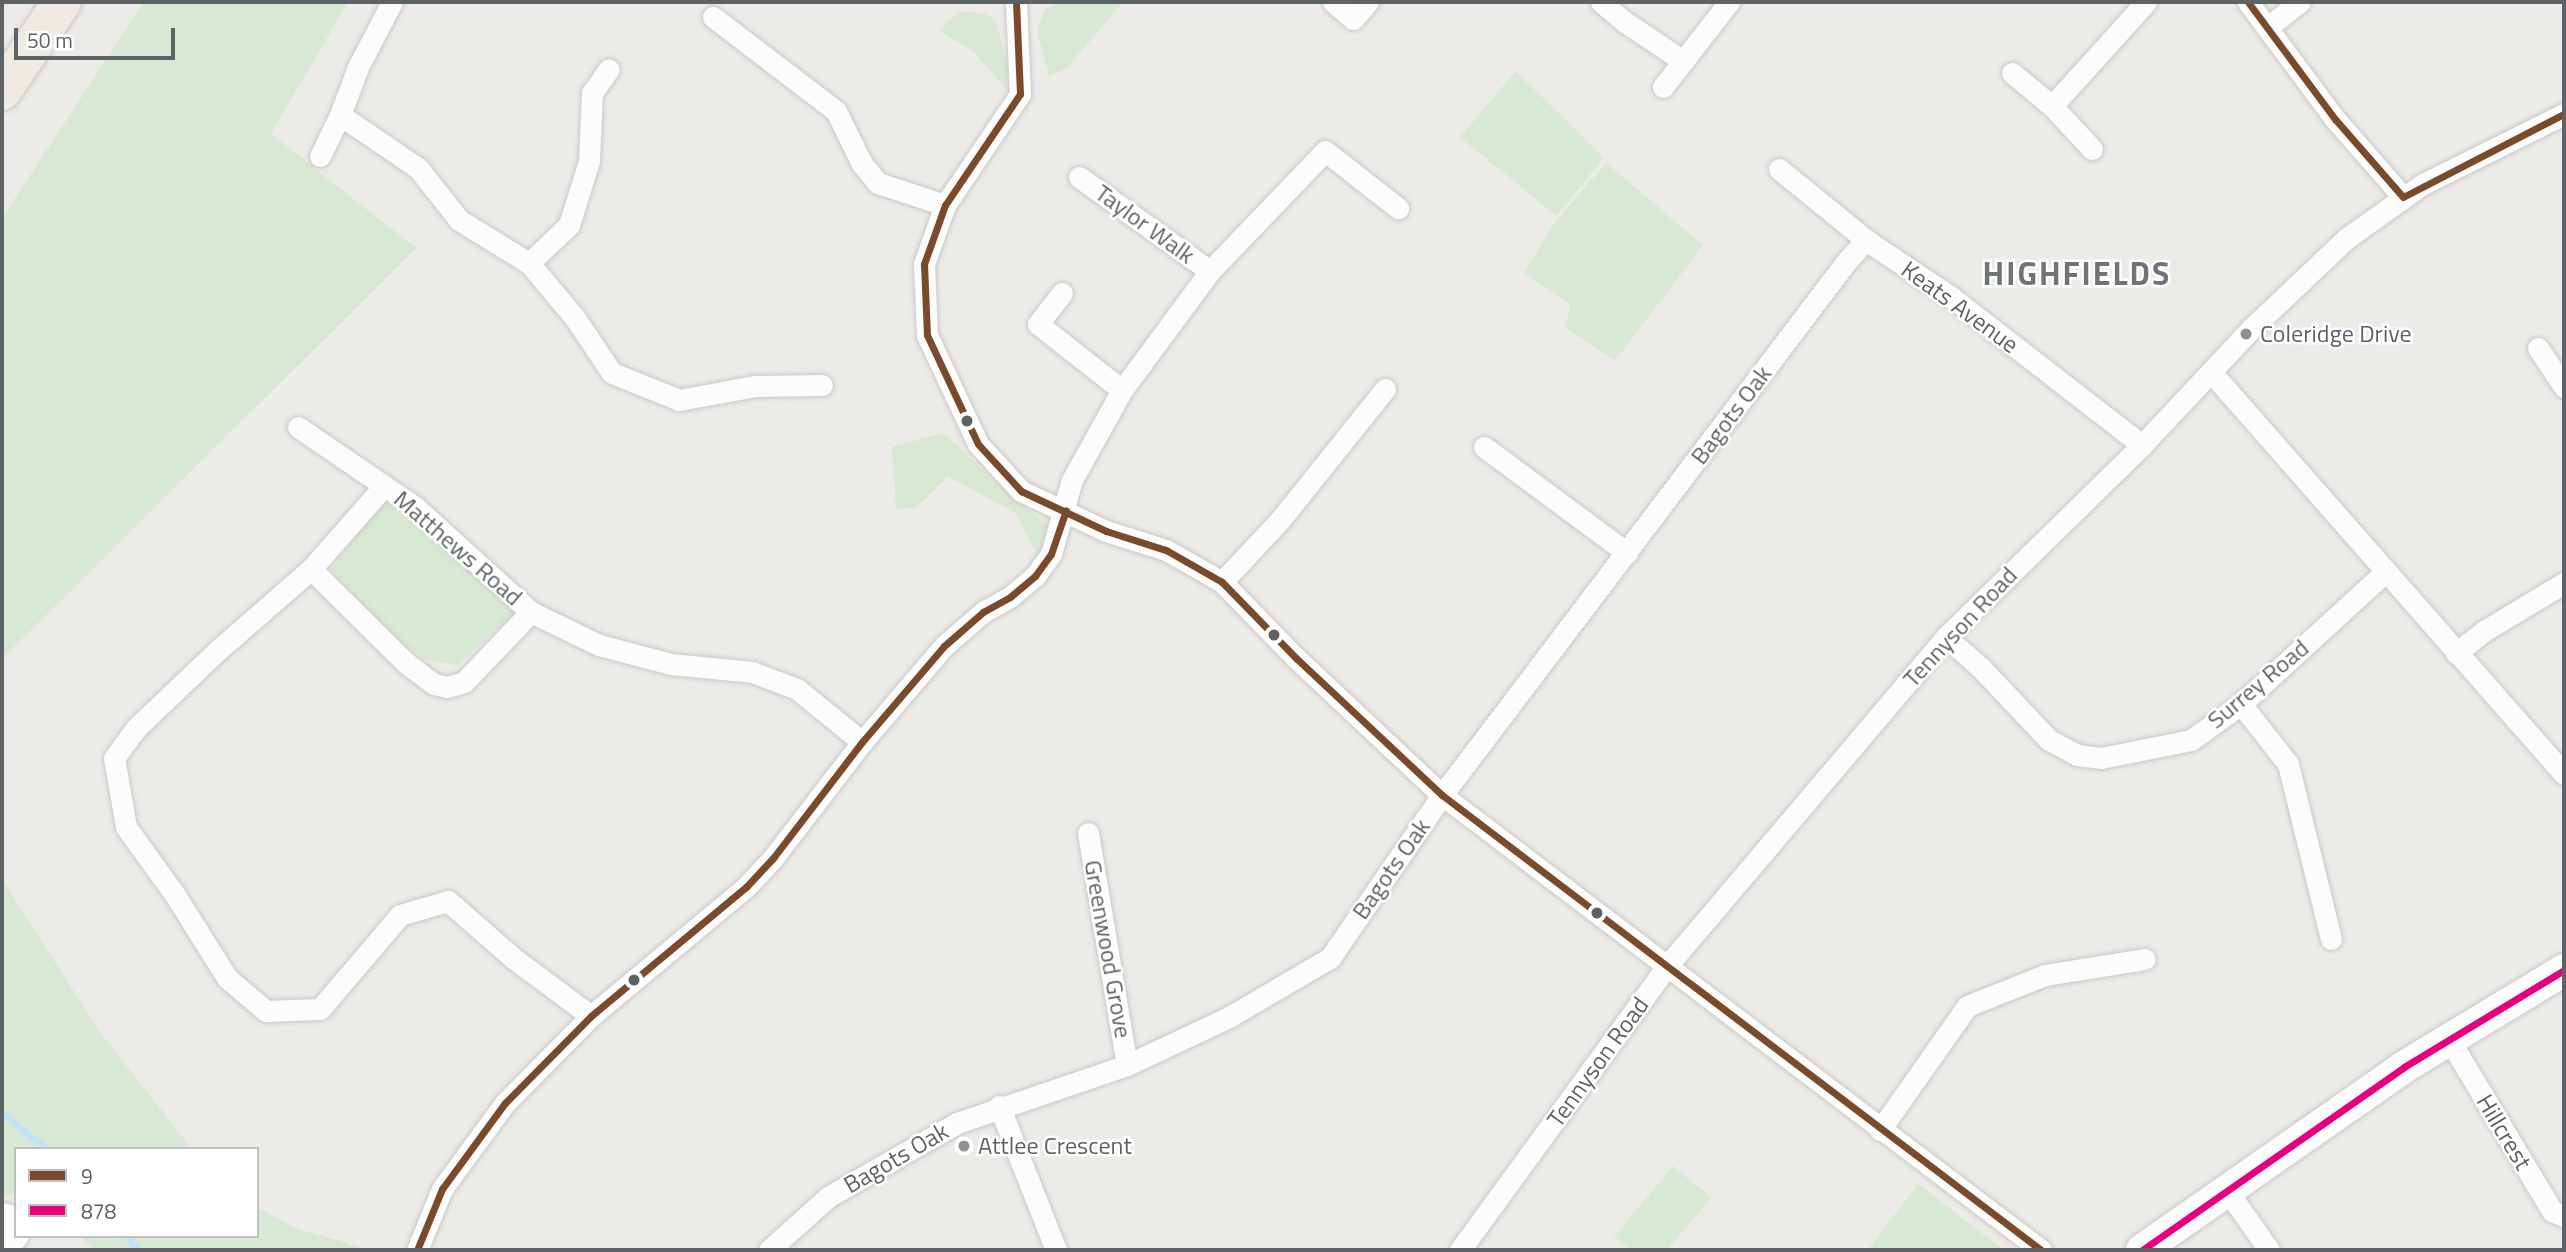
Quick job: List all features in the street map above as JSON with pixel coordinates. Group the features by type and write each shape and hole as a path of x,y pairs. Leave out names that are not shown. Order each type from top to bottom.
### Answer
{"highway":[{"path":"2,91 62,2"}],"street":[{"path":"320,156 340,115 358,67 392,2"},
{"path":"1016,2 1020,94 945,205 924,264 927,335 978,444 1021,491 1106,531 1166,550 1222,582 1296,658 1442,795 1880,1130 2042,1250"},
{"path":"1333,2 1353,19 1368,2"},
{"path":"1601,2 1625,22 1683,61"},
{"path":"1663,87 1729,2"},
{"path":"2052,106 2146,2"},
{"path":"2248,2 2269,26 2335,119 2403,197"},
{"path":"2269,26 2300,2"},
{"path":"713,17 836,111 862,164 878,183 945,205"},
{"path":"528,263 569,225 589,161 592,93 610,69"},
{"path":"2012,74 2052,106 2092,149"},
{"name":"Tennyson Road","path":"1460,1250 1667,966 1946,637 2142,445 2211,372 2347,238 2403,197 2441,175 2564,114"},
{"path":"340,115 418,168 459,220 528,263 575,318 612,373 679,400 755,386 822,385"},
{"path":"417,1250 442,1189 476,1139 505,1103 591,1016 747,887 773,858 862,742 944,646 983,612 1010,597 1035,576 1051,554 1066,510 1072,480 1122,390 1210,271 1325,151 1398,208"},
{"name":"Keats Avenue","path":"1779,169 1866,240 1951,297 2142,445"},
{"name":"Taylor Walk","path":"1079,177 1210,271"},
{"name":"Bagots Oak","path":"769,1250 828,1197 861,1175 957,1123 999,1106 1127,1065 1229,1017 1329,958 1442,795 1846,262 1866,240"},
{"path":"1062,293 1038,324 1122,390"},
{"path":"2538,348 2564,387"},
{"path":"2211,372 2564,774"},
{"path":"1222,582 1280,520 1385,389"},
{"name":"Matthews Road","path":"298,428 414,506 531,611 599,645 671,664 752,672 797,689 862,742"},
{"path":"1484,447 1627,553"},
{"name":"Matthews Road","path":"384,486 312,569 406,663 434,684 447,687 464,682 531,611"},
{"path":"312,569 218,650 145,719 114,758 126,827 175,895 226,978 266,1011 320,1009 360,966 400,915 448,901 513,958 591,1016"},
{"name":"Surrey Road","path":"1946,637 1981,668 2049,740 2077,755 2101,758 2192,740 2241,704 2386,571"},
{"path":"2456,653 2484,631 2564,583"},
{"path":"2241,704 2288,764 2331,939"},
{"name":"Greenwood Grove","path":"1088,833 1127,1065"},
{"path":"1880,1130 1967,1006 2045,975 2145,959"},
{"path":"2142,1250 2226,1189 2404,1068 2564,970"},
{"name":"Hillcrest","path":"2450,1041 2552,1211 2564,1216"},
{"path":"999,1106 1056,1250"},
{"path":"2226,1189 2269,1250"},
{"path":"2,1230 12,1242 16,1238"}],"green space":[{"path":"144,2 348,2 271,134 416,248 2,659 2,218"},
{"path":"1060,2 1123,2 1067,68 1049,76 1037,30 1045,9"},
{"path":"959,12 983,13 995,19 1008,66 1007,90 973,51 938,30"},
{"path":"1516,71 1604,158 1556,216 1460,137"},
{"path":"1606,163 1703,245 1615,361 1565,328 1570,305 1524,273 1552,226"},
{"path":"943,433 1010,495 1055,531 1040,561 1016,513 947,476 916,508 896,509 892,447"},
{"path":"384,497 518,610 458,665 426,660 401,644 331,570"},
{"path":"2,879 100,1032 190,1147 14,1147 14,1194 2,1196"},
{"path":"1673,1166 1711,1198 1667,1250 1630,1250 1614,1237"},
{"path":"1918,1184 2004,1250 1868,1250"},
{"path":"259,1208 295,1228 371,1250 93,1250 82,1238 259,1238"}],"waterway":[{"path":"2,1113 44,1147"},
{"path":"128,1238 138,1250"}],"transit line":[{"name":"9","path":"1016,2 1020,94 945,205 924,264 927,335 978,444 1021,491 1106,531 1166,550 1222,582 1296,658 1442,795 2041,1250"},
{"name":"9","path":"2248,2 2335,119 2403,197 2564,114"},
{"name":"9","path":"417,1250 442,1189 505,1103 591,1016 746,887 773,858 862,742 944,646 983,612 1010,597 1035,576 1051,554 1066,510"},
{"name":"878","path":"2142,1250 2404,1067 2564,970"}],"place":[{"name":"Coleridge Drive","path":"2246,334"},
{"name":"Attlee Crescent","path":"964,1146"}],"district":[{"name":"HIGHFIELDS","path":"2077,273"}]}
